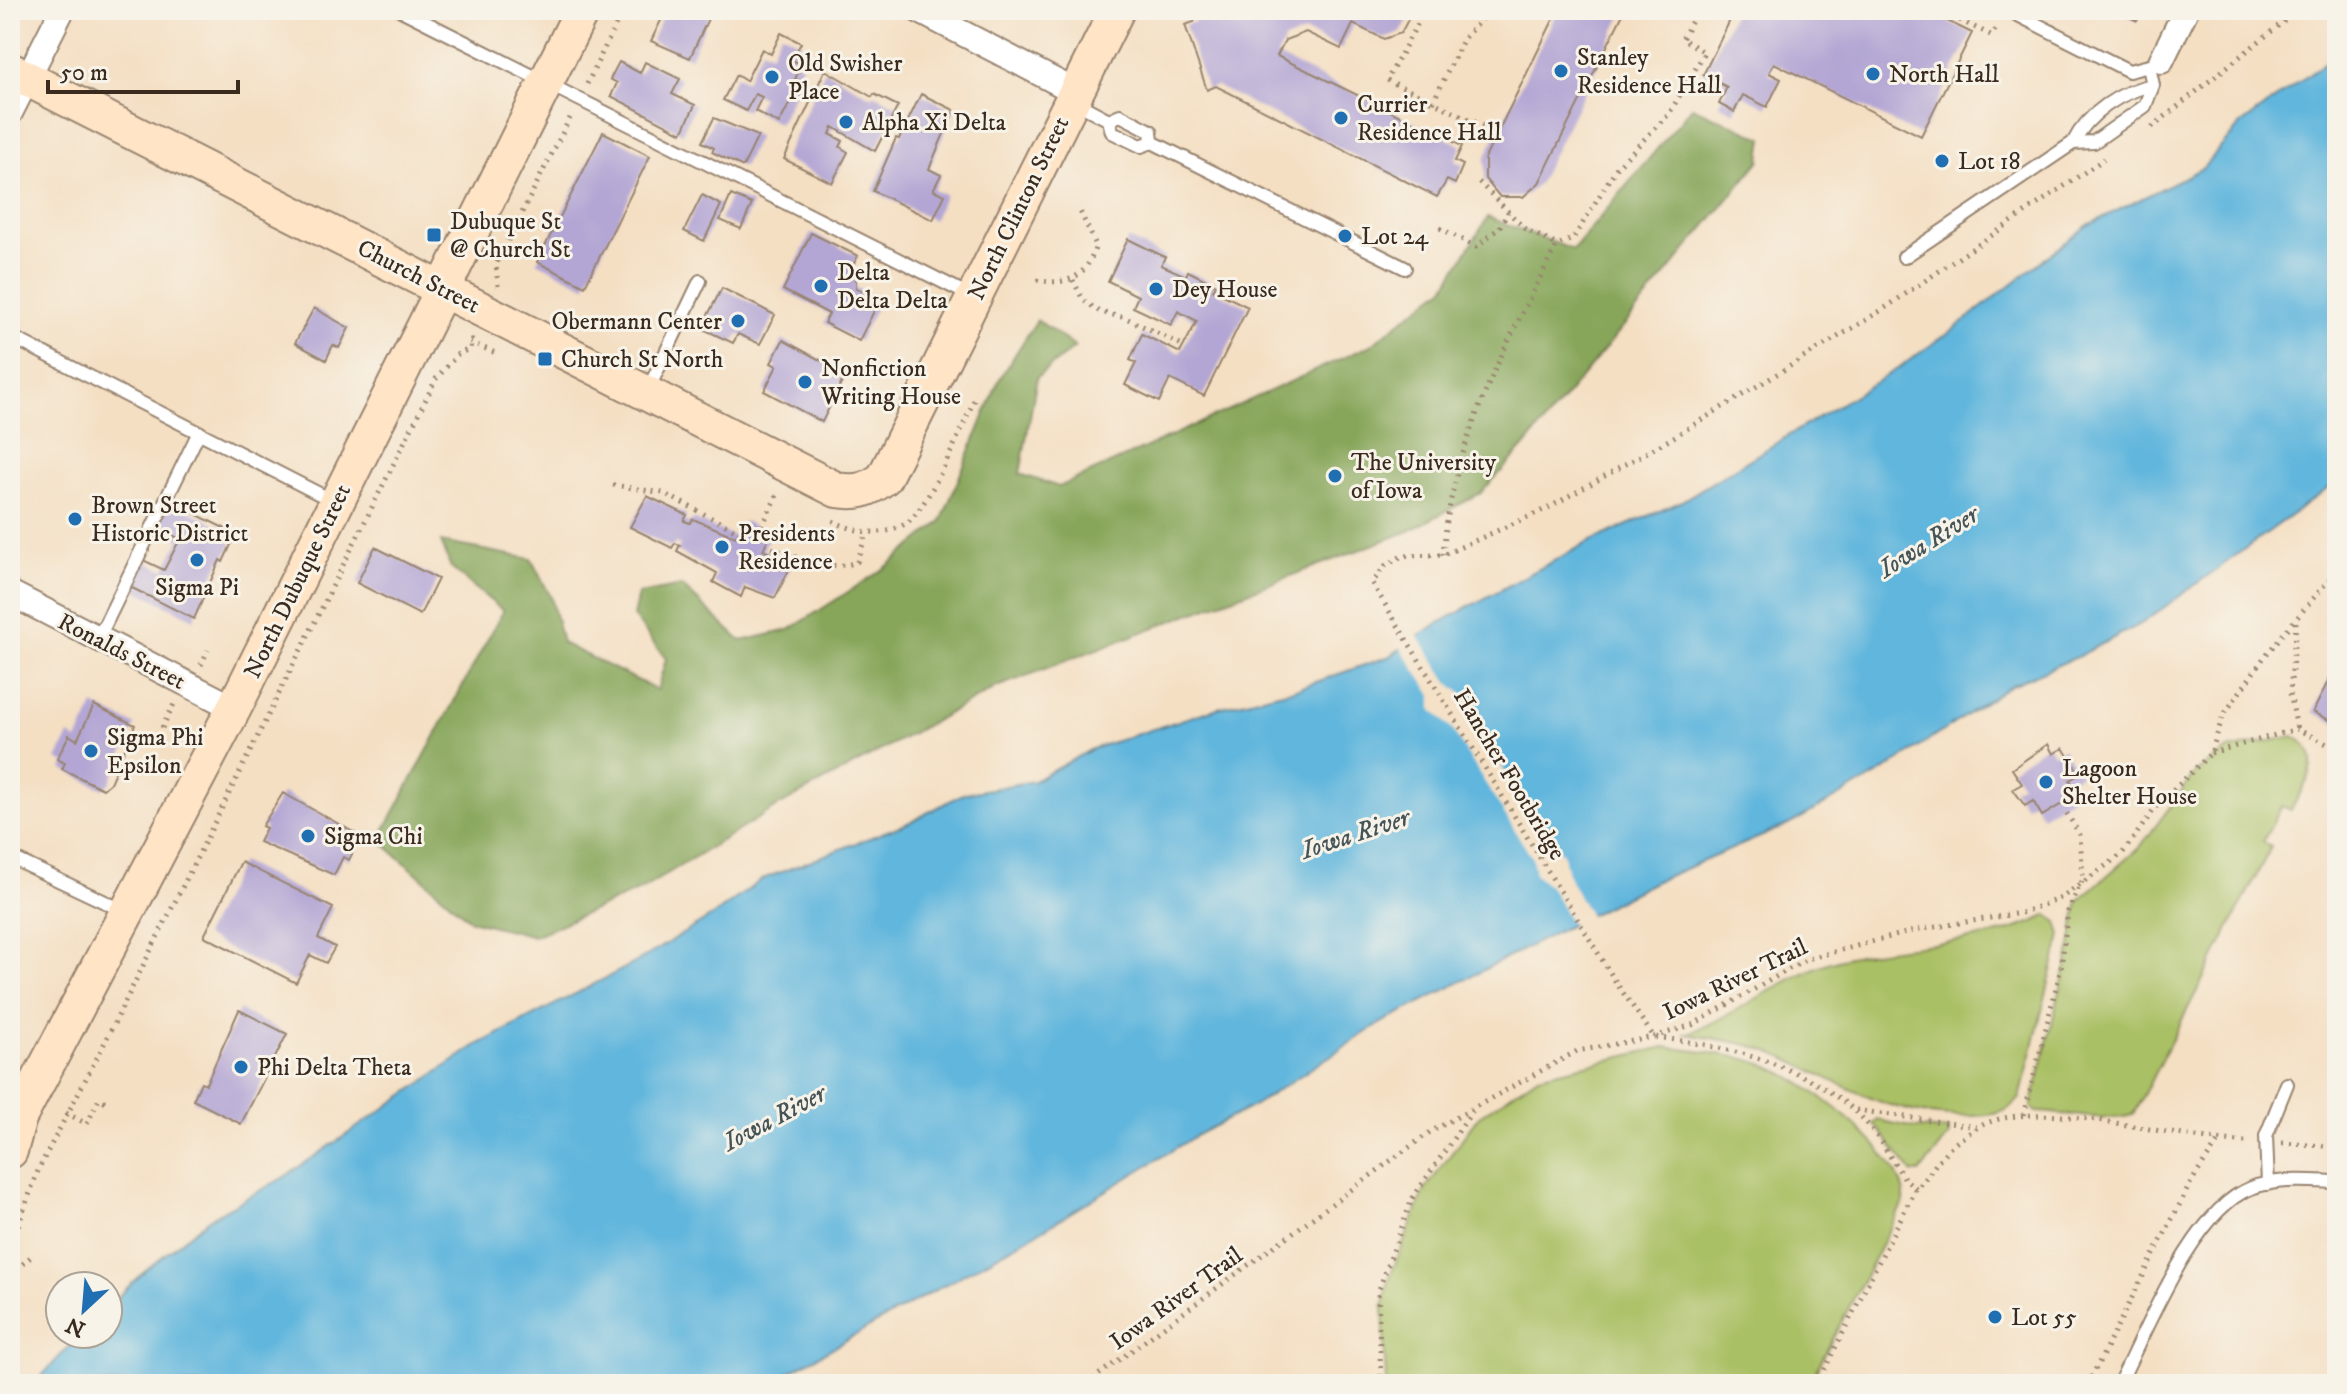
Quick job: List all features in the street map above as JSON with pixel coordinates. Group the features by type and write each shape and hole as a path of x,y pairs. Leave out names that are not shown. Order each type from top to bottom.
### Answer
{"street":[{"path":"10,113 19,75 62,10"},
{"name":"North Dubuque Street","path":"10,1151 15,1115 234,708 582,10"},
{"path":"918,10 1074,96"},
{"name":"North Clinton Street","path":"827,485 856,493 871,488 884,478 1117,10"},
{"path":"2155,64 2186,10"},
{"name":"Church Street","path":"19,75 827,485"},
{"name":"Ronalds Street","path":"10,593 234,708"}],"lane":[{"path":"401,10 974,297"},
{"path":"2008,10 2024,21 2129,71 2155,64 2153,85 2145,106 2094,142 2073,143"},
{"path":"1904,257 2073,143 2082,125 2129,89 2153,85"},
{"path":"1074,96 1109,120 1112,132 1141,146 1152,142 1405,268"},
{"path":"1109,120 1120,115 1151,131 1152,142"},
{"path":"647,392 700,281"},
{"path":"10,336 336,502"},
{"path":"98,639 199,432"},
{"path":"10,857 126,912"},
{"path":"2268,1184 2266,1142 2287,1084"},
{"path":"2119,1384 2212,1214 2242,1193 2268,1184 2337,1182"}],"path":[{"path":"487,310 497,290 496,264 623,10"},
{"path":"1425,10 1387,80 1498,133"},
{"path":"1433,102 1464,38 1490,10"},
{"path":"1698,10 1682,39 1705,52 1669,114 1617,167 1573,239 1557,245 1512,335 1462,447 1446,519 1443,555 1548,508 1763,385 1882,310 2114,153"},
{"path":"1938,10 1982,31"},
{"path":"2139,136 2178,109 2298,10"},
{"path":"1479,182 1525,229 1557,245"},
{"path":"1037,280 1056,284 1073,280 1085,270 1096,245 1078,207"},
{"path":"1440,228 1476,247 1500,227 1508,212"},
{"path":"1073,280 1083,300 1100,312 1126,318 1182,345"},
{"path":"10,1248 39,1168 108,1037 436,379 458,354 470,349 470,342"},
{"path":"613,485 663,493 735,530"},
{"path":"762,526 778,493"},
{"path":"772,548 797,558 846,566 857,562 867,532"},
{"name":"Hancher Footbridge","path":"1443,555 1402,556 1385,566 1372,583 1617,984 1654,1037"},
{"name":"Iowa River Trail","path":"1086,1384 1430,1132 1577,1051 1654,1037 1692,1025 1807,959 1917,930 2021,913 2061,898 2083,879 2122,854 2156,807 2211,753 2223,716 2337,570"},
{"path":"2296,621 2290,693 2297,729"},
{"path":"201,665 208,650"},
{"path":"162,728 176,701"},
{"path":"2211,753 2297,729 2337,749"},
{"path":"2024,1115 2061,968 2068,911 2083,879 2080,835 2066,812"},
{"path":"1654,1037 1723,1046 1760,1059 1782,1067 1855,1110 1978,1127"},
{"path":"66,1113 87,1124 99,1099 106,1102"},
{"path":"1381,1384 1378,1292 1412,1199 1476,1107"},
{"path":"1855,1110 1905,1179 1916,1188"},
{"path":"1817,1384 1916,1188 1932,1175 1942,1155 1978,1127 2015,1114 2145,1126 2218,1142 2337,1147"},
{"path":"2088,1384 2191,1182 2218,1142"},
{"path":"10,1284 18,1268 33,1255"}],"green space":[{"path":"1692,107 1763,138 1760,160 1525,446 1481,493 1409,531 997,687 780,805 642,889 534,936 470,920 379,840 503,611 451,568 441,542 531,559 551,597 562,643 657,690 666,659 633,616 638,594 682,586 741,641 789,630 885,568 941,522 999,380 1037,320 1075,347 1037,377 1020,474 1059,487 1369,346 1445,287 1488,217 1573,250"},
{"path":"2294,736 2310,752 2312,761 2307,780 2291,810 2282,806 2263,841 2271,847 2134,1113 2104,1118 2036,1112 2031,1107 2071,947 2078,901 2140,847 2196,772 2228,750"},
{"path":"2048,915 2057,922 2061,935 2020,1098 2010,1108 1998,1113 1942,1115 1891,1106 1765,1050 1686,1034 1828,963 1883,950 1995,934"},
{"path":"1665,1047 1748,1060 1791,1077 1833,1106 1875,1144 1891,1164 1901,1184 1904,1202 1809,1384 1386,1384 1383,1308 1389,1279 1425,1190 1478,1117 1538,1076"},
{"path":"1878,1120 1915,1128 1949,1130 1949,1136 1919,1173 1913,1173 1874,1124"}],"water":[{"name":"Iowa River","path":"2337,54 2337,482 2144,622 2079,656 2011,685 1879,774 1788,825 1654,882 1379,1024 1255,1105 1197,1135 1044,1229 768,1384 34,1384 66,1350 124,1350 124,1291 210,1218 283,1178 477,1045 633,964 715,914 763,879 908,823 963,794 1034,781 1092,749 1218,708 1299,688 1390,656 1435,625 1589,542 1680,502 1894,371 1954,329 2088,225 2203,168 2240,125"}],"pier":[{"path":"1416,633 1449,683 1464,695 1472,709 1473,721 1551,844 1563,853 1570,881 1591,918 1573,927 1551,888 1535,874 1532,858 1451,728 1432,709 1432,695 1399,645"}],"building":[{"path":"666,10 712,10 690,58 651,41"},
{"name":"Currier Residence Hall","path":"1200,10 1413,10 1401,33 1384,39 1353,24 1341,49 1306,32 1285,40 1277,56 1462,146 1455,161 1463,165 1455,184 1447,180 1437,197 1216,86 1207,90 1185,25 1194,22"},
{"name":"Stanley Residence Hall","path":"1558,10 1625,10 1539,183 1523,197 1500,197 1485,179 1485,158"},
{"name":"North Hall","path":"1735,10 1925,10 1972,33 1921,136 1774,63 1769,73 1781,79 1767,107 1743,95 1734,112 1719,104 1727,87 1703,75"},
{"path":"2116,10 2143,10 2137,21"},
{"name":"Old Swisher Place","path":"781,33 801,43 792,60 802,65 795,79 801,81 779,124 755,111 762,97 755,94 746,111 723,100 736,75 746,81 762,49 771,54"},
{"path":"619,62 640,73 645,62 680,79 672,94 695,105 682,133 611,96 617,83 610,79"},
{"name":"Alpha Xi Delta","path":"825,70 872,97 874,94 898,106 875,151 833,127 830,134 843,141 840,147 848,152 832,183 784,159"},
{"path":"921,94 954,110 929,169 941,175 933,190 945,195 933,220 873,191 896,138 899,139"},
{"path":"714,118 758,136 743,167 712,152 714,148 702,142"},
{"path":"603,132 650,156 585,286 537,262"},
{"path":"702,195 721,205 704,241 684,231"},
{"path":"731,195 752,204 741,229 720,220"},
{"name":"Delta Delta Delta","path":"811,233 858,256 849,272 856,275 856,288 880,299 859,341 824,323 829,314 783,290"},
{"path":"1128,239 1165,257 1161,265 1186,276 1188,271 1216,285 1213,290 1248,307 1204,396 1170,379 1159,402 1125,385 1136,363 1130,360 1142,334 1180,353 1197,321 1178,311 1171,325 1133,307 1138,296 1108,281"},
{"name":"Obermann Center","path":"722,288 775,315 760,344 738,334 733,343 701,328"},
{"path":"314,308 349,328 339,348 333,345 326,360 295,343"},
{"name":"Nonfiction Writing House","path":"783,340 846,374 822,422 764,391 777,366 771,363"},
{"name":"Presidents Residence","path":"647,496 687,515 684,521 690,523 693,519 736,537 744,521 770,534 763,550 779,557 776,562 790,568 775,598 745,587 741,597 713,582 717,573 677,551 680,545 675,543 672,548 630,527"},
{"name":"Sigma Pi","path":"169,501 236,534 223,562 220,560 194,619 128,586 141,559 164,570 180,539 156,527"},
{"path":"375,547 438,579 420,615 357,583"},
{"path":"2337,663 2337,724 2313,712"},
{"name":"Sigma Phi Epsilon","path":"94,705 135,725 110,783 103,789 62,769 65,763 57,759 69,735 77,740"},
{"name":"Lagoon Shelter House","path":"2048,744 2053,754 2063,748 2080,774 2070,780 2078,794 2042,816 2033,801 2025,806 2013,789 2022,784 2012,769"},
{"name":"Sigma Chi","path":"283,793 355,833 352,838 358,842 349,860 343,857 334,875 259,842 266,828 262,826"},
{"path":"241,862 333,908 318,938 335,947 326,963 310,955 296,983 204,936"},
{"name":"Phi Delta Theta","path":"239,1010 287,1034 241,1124 193,1100 201,1082 206,1084"}],"place":[{"name":"Stanley Residence Hall","path":"1561,71"},
{"name":"North Hall","path":"1873,74"},
{"name":"Old Swisher Place","path":"772,77"},
{"name":"Currier Residence Hall","path":"1341,118"},
{"name":"Alpha Xi Delta","path":"846,122"},
{"name":"Lot 18","path":"1942,161"},
{"name":"Dubuque St @ Church St","path":"434,235"},
{"name":"Lot 24","path":"1345,236"},
{"name":"Delta Delta Delta","path":"821,286"},
{"name":"Dey House","path":"1156,289"},
{"name":"Obermann Center","path":"738,321"},
{"name":"Church St North","path":"545,359"},
{"name":"Nonfiction Writing House","path":"805,382"},
{"name":"The University of Iowa","path":"1335,476"},
{"name":"Brown Street Historic District","path":"75,519"},
{"name":"Presidents Residence","path":"722,547"},
{"name":"Sigma Pi","path":"197,560"},
{"name":"Sigma Phi Epsilon","path":"91,751"},
{"name":"Lagoon Shelter House","path":"2046,782"},
{"name":"Sigma Chi","path":"308,836"},
{"name":"Phi Delta Theta","path":"241,1067"},
{"name":"Lot 55","path":"1995,1317"}]}
